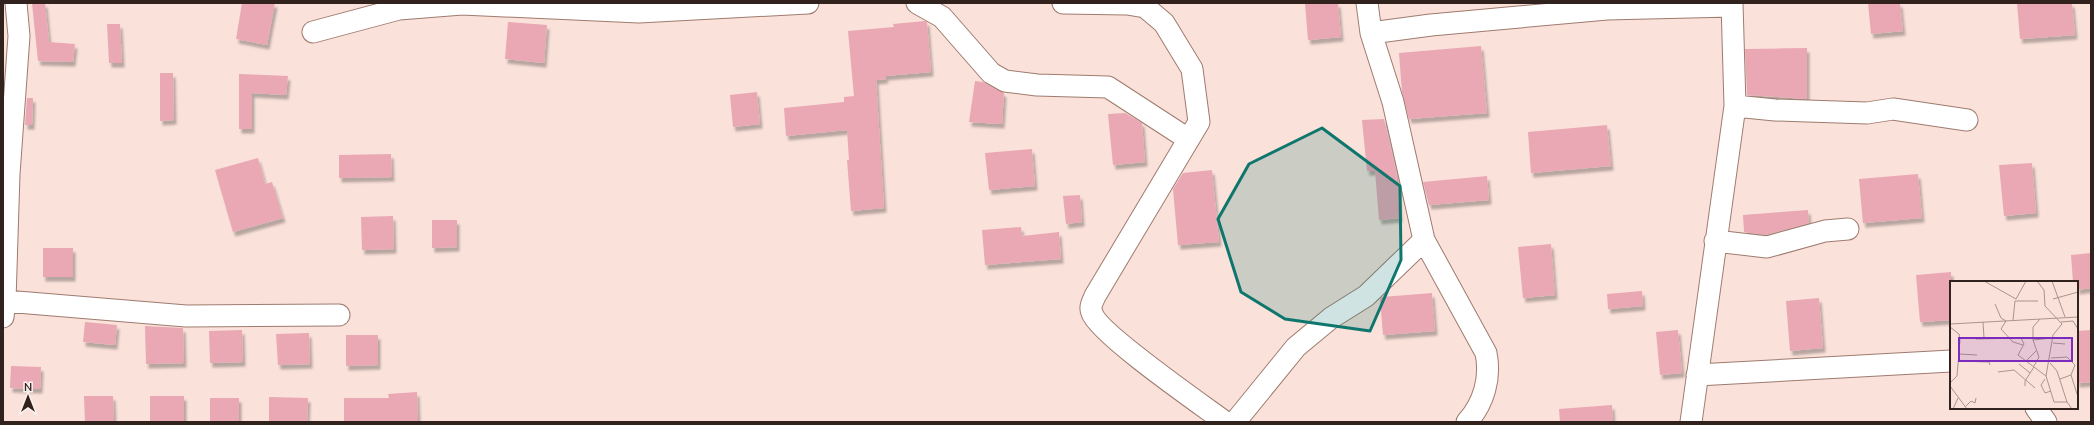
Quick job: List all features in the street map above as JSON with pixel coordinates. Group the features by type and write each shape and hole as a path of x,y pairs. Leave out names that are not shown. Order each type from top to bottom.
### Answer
{"street":[{"path":"16,3 19,36 6,174 4,309 186,316 339,315"},
{"path":"313,32 399,9 462,4 639,12 808,3"},
{"path":"917,3 942,17 991,72 1005,81 1037,85 1108,87 1188,139"},
{"path":"1063,3 1127,4 1145,7 1164,23 1192,69 1199,122 1091,305 1092,314 1113,338 1225,422"},
{"path":"1367,3 1371,33 1393,102 1424,240 1486,353 1489,365 1488,382 1476,413 1467,422"},
{"path":"1371,33 1431,25 1607,9 1732,4 1735,106 1691,422"},
{"path":"1735,106 1775,110 1867,113 1893,110 1967,120"},
{"path":"1715,241 1767,247 1825,232 1848,229"},
{"path":"1235,422 1296,347 1331,318 1366,296 1424,240"},
{"path":"1697,375 1950,361"},
{"path":"2037,409 2046,422"}],"highlighted area":[{"path":"1322,128 1400,186 1401,260 1370,331 1285,319 1241,292 1218,219 1249,164"}],"building":[{"path":"32,3 45,3 49,42 75,44 73,62 38,61"},
{"path":"242,3 275,3 267,45 236,39"},
{"path":"1305,3 1338,3 1341,37 1308,40"},
{"path":"1868,3 1900,3 1903,31 1871,34"},
{"path":"2017,3 2072,3 2075,35 2020,39"},
{"path":"508,22 547,25 544,63 505,59"},
{"path":"927,22 931,72 885,76 886,79 876,80 884,208 851,211 847,160 849,160 847,130 786,136 784,108 844,102 844,97 854,96 848,31 894,27 893,24"},
{"path":"107,24 120,24 122,63 109,63"},
{"path":"1481,46 1487,113 1409,119 1402,92 1399,53"},
{"path":"1807,48 1807,99 1747,95 1745,49"},
{"path":"160,73 173,73 174,120 160,121"},
{"path":"239,74 288,76 286,95 252,93 252,129 239,129"},
{"path":"975,81 983,82 1004,93 1002,124 969,122"},
{"path":"757,92 760,124 733,127 730,95"},
{"path":"27,98 33,98 32,125 25,125"},
{"path":"1125,113 1142,123 1145,162 1113,165 1108,114"},
{"path":"1384,119 1396,171 1400,218 1379,220 1375,171 1367,171 1362,120"},
{"path":"1607,125 1611,166 1531,173 1528,132"},
{"path":"1032,149 1035,186 989,190 985,153"},
{"path":"391,154 392,177 339,178 339,155"},
{"path":"258,158 265,184 272,182 283,218 233,232 215,170"},
{"path":"2032,163 2036,213 2004,216 1999,165"},
{"path":"1212,170 1219,242 1178,245 1173,189 1183,173"},
{"path":"1918,174 1922,218 1863,223 1859,179"},
{"path":"1487,176 1489,200 1429,205 1423,182"},
{"path":"1080,195 1082,222 1066,224 1063,196"},
{"path":"1808,210 1809,223 1766,235 1744,232 1743,215"},
{"path":"393,216 394,249 362,250 361,217"},
{"path":"432,220 457,220 457,247 432,248"},
{"path":"1021,227 1022,236 1059,232 1061,259 985,265 982,230"},
{"path":"1551,244 1555,295 1523,298 1518,247"},
{"path":"43,248 73,248 73,277 43,277"},
{"path":"2091,253 2091,288 2078,290 2078,281 2073,281 2071,255"},
{"path":"1951,272 1950,320 1920,322 1916,275"},
{"path":"1642,291 1643,306 1608,309 1607,294"},
{"path":"1432,293 1435,331 1383,335 1380,299 1382,297"},
{"path":"1819,298 1823,348 1790,351 1786,301"},
{"path":"85,322 117,325 115,345 83,342"},
{"path":"145,326 183,328 184,363 146,364"},
{"path":"242,330 243,362 210,363 209,331"},
{"path":"1678,330 1682,373 1660,375 1656,332"},
{"path":"2091,330 2091,382 2078,383 2078,331"},
{"path":"309,333 310,364 278,365 276,334"},
{"path":"346,335 378,335 378,365 346,366"},
{"path":"11,366 41,367 40,389 10,388"},
{"path":"417,392 418,422 344,422 344,398 389,398 388,394"},
{"path":"84,396 113,396 114,422 85,422"},
{"path":"150,396 184,396 184,422 150,422"},
{"path":"269,397 308,398 307,422 269,422"},
{"path":"210,398 239,398 239,422 210,422"},
{"path":"1612,405 1613,422 1560,422 1559,409"}]}
